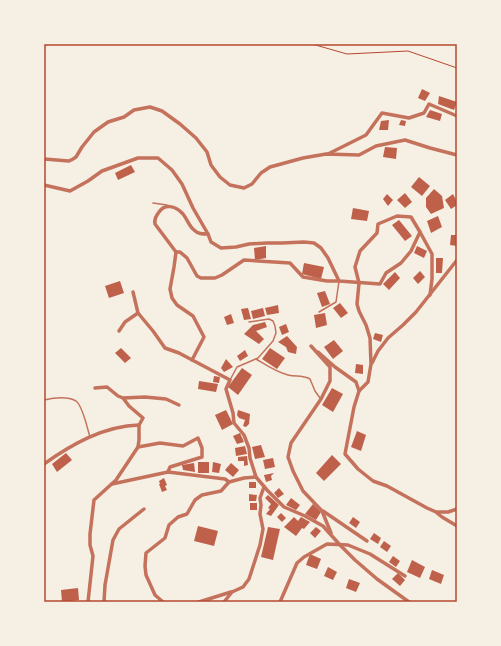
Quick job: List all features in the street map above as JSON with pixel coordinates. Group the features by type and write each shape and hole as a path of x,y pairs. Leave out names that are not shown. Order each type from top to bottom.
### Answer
{"street":[{"path":"326,154 366,136 382,113 409,118 424,113 429,104 457,116"},
{"path":"44,159 69,161 76,157 94,132 108,122 124,117 134,110 150,107 162,111 196,138 207,152 211,165 220,177 230,185 244,188 252,184 261,173 270,167 326,154 359,155 376,146 404,140 457,155"},
{"path":"44,185 70,191 102,171 138,158 158,158 172,170 182,184 211,242 221,248 267,242 314,243 321,248 328,258 338,281"},
{"path":"208,234 200,234 192,228 182,213 169,206 161,209 155,221 176,252 180,252 187,258 196,276 201,278 214,278 222,275 244,260 290,263 303,277 327,281 380,284 386,273 401,263 411,250 420,232"},
{"path":"430,295 432,279 432,254 411,217 397,216 378,224 377,233 360,251 355,267 358,282 357,304 370,338 371,364 368,382 359,391 354,407 344,454 358,469 373,481 387,486 436,512 457,526"},
{"path":"176,252 170,289 172,298 177,305 193,316 204,337 192,360"},
{"path":"371,364 388,338 404,325 457,260"},
{"path":"133,292 138,313 165,348 179,353 230,380 226,389 233,413 234,423 244,435 249,448 250,458 256,477 264,487 284,507 323,526 340,545 378,579 409,602"},
{"path":"119,331 125,322 138,313"},
{"path":"359,391 356,382 311,346 330,367 330,381 321,399 291,443 288,457 303,491 322,511 367,542"},
{"path":"95,388 107,387 123,398 145,397 166,399 179,405"},
{"path":"88,602 93,556 90,545 90,534 94,500 116,480 138,447 139,425 143,418 129,406 123,398"},
{"path":"44,464 64,450 102,432 129,425 139,425"},
{"path":"138,447 160,443 183,446 198,438 202,448 202,457 170,467 168,472"},
{"path":"111,485 168,472 225,479 229,482"},
{"path":"163,602 155,595 146,576 146,553 165,538 168,525 178,517 186,514 195,500 202,495 221,491 229,482 244,478 256,477"},
{"path":"199,602 243,587 249,579 260,545 263,530 260,514 260,498 264,487"},
{"path":"104,602 112,540 119,529 144,509"},
{"path":"436,512 448,512 457,509"},
{"path":"322,511 333,538"},
{"path":"280,602 297,563 304,557 327,544 348,545 370,554 406,576"},
{"path":"224,602 232,592"}],"lane":[{"path":"153,203 169,206"},
{"path":"319,312 336,302 338,281"},
{"path":"230,380 237,367 258,358 273,341 276,333 273,321 269,319 249,322"},
{"path":"256,359 276,371 287,375 304,376 310,379 315,391 321,399"},
{"path":"44,400 54,397 70,399 76,402 81,407 90,437"}],"path":[{"path":"312,44 347,54 408,51 457,68"}],"building":[{"path":"422,89 430,93 425,101 418,98"},
{"path":"439,96 457,102 454,110 438,104"},
{"path":"430,110 442,114 440,121 426,117"},
{"path":"389,120 388,130 379,130 381,121"},
{"path":"401,120 406,121 405,126 399,125"},
{"path":"385,147 397,148 396,159 383,157"},
{"path":"131,165 135,172 118,180 115,173"},
{"path":"419,177 430,186 422,196 411,187"},
{"path":"434,189 442,196 444,208 431,214 426,207 426,198"},
{"path":"405,193 412,202 405,208 397,200"},
{"path":"387,194 393,200 388,206 383,199"},
{"path":"453,194 457,205 451,209 445,200"},
{"path":"353,208 369,211 367,221 351,219"},
{"path":"438,216 442,227 431,233 427,221"},
{"path":"399,220 412,236 405,241 392,225"},
{"path":"451,235 457,235 457,246 450,245"},
{"path":"266,246 266,258 255,260 254,248"},
{"path":"417,246 427,251 424,258 414,253"},
{"path":"436,258 443,258 442,273 436,273"},
{"path":"304,263 324,267 321,279 302,274"},
{"path":"420,271 425,277 418,284 413,278"},
{"path":"395,272 400,278 389,290 383,284"},
{"path":"120,281 124,293 109,298 105,286"},
{"path":"325,291 330,304 322,307 317,293"},
{"path":"340,303 348,313 341,318 333,308"},
{"path":"278,305 279,313 267,315 265,308"},
{"path":"248,308 251,319 244,320 241,309"},
{"path":"263,308 265,316 253,319 251,311"},
{"path":"325,313 327,325 316,328 314,315"},
{"path":"231,314 234,323 227,325 224,317"},
{"path":"265,322 267,327 256,331 264,339 259,344 244,334 253,325"},
{"path":"286,324 289,332 282,335 279,327"},
{"path":"375,333 383,335 381,342 373,339"},
{"path":"287,336 297,347 296,354 288,352 286,347 278,342"},
{"path":"334,340 343,351 333,359 324,347"},
{"path":"121,348 131,358 125,363 115,353"},
{"path":"270,348 285,358 277,369 262,359"},
{"path":"245,350 248,356 240,361 237,356"},
{"path":"226,359 233,367 224,372 221,368"},
{"path":"356,364 363,365 363,374 355,373"},
{"path":"242,368 252,375 238,395 228,387"},
{"path":"214,376 220,377 219,383 213,382"},
{"path":"199,381 218,384 216,392 198,389"},
{"path":"332,388 343,394 333,412 322,405"},
{"path":"226,410 233,424 222,430 215,415"},
{"path":"238,410 250,414 249,424 246,427 243,426 245,420 239,418 237,415"},
{"path":"357,431 366,435 361,451 351,447"},
{"path":"240,433 244,442 237,444 233,436"},
{"path":"261,445 265,457 255,459 252,447"},
{"path":"245,446 247,454 236,456 235,448"},
{"path":"66,453 72,460 57,472 52,464"},
{"path":"332,455 341,464 324,481 316,473"},
{"path":"247,456 248,465 244,466 244,461 238,461 238,457"},
{"path":"273,458 275,467 265,469 263,460"},
{"path":"198,462 209,462 209,473 198,473"},
{"path":"213,462 221,464 219,473 212,472"},
{"path":"194,463 195,472 183,470 182,465"},
{"path":"231,463 239,470 233,477 225,470"},
{"path":"274,473 271,476 272,480 266,482 264,475"},
{"path":"164,478 167,485 165,486 167,490 162,492 159,481"},
{"path":"249,482 256,482 256,488 249,488"},
{"path":"279,488 284,494 278,498 274,493"},
{"path":"249,494 257,495 256,501 249,501"},
{"path":"268,495 279,505 271,516 266,514 270,509 268,508 271,504 265,498"},
{"path":"291,498 300,505 296,510 286,505"},
{"path":"250,503 257,503 257,510 250,510"},
{"path":"313,504 321,512 316,520 305,514"},
{"path":"281,513 286,518 282,522 277,517"},
{"path":"294,517 298,521 301,517 310,522 304,529 302,528 296,536 284,527"},
{"path":"353,517 360,522 356,528 349,523"},
{"path":"198,526 218,531 214,546 194,541"},
{"path":"268,527 280,529 273,560 261,557"},
{"path":"316,527 321,531 315,538 310,533"},
{"path":"374,533 381,538 378,544 370,539"},
{"path":"384,541 391,546 387,552 380,547"},
{"path":"310,554 321,559 317,569 306,565"},
{"path":"393,556 400,561 396,567 389,562"},
{"path":"412,560 425,567 420,578 407,572"},
{"path":"328,567 337,572 333,580 324,576"},
{"path":"432,570 444,575 441,584 429,579"},
{"path":"398,573 405,580 400,586 392,579"},
{"path":"349,579 360,583 356,592 346,588"},
{"path":"78,588 79,600 62,602 61,590"}]}
